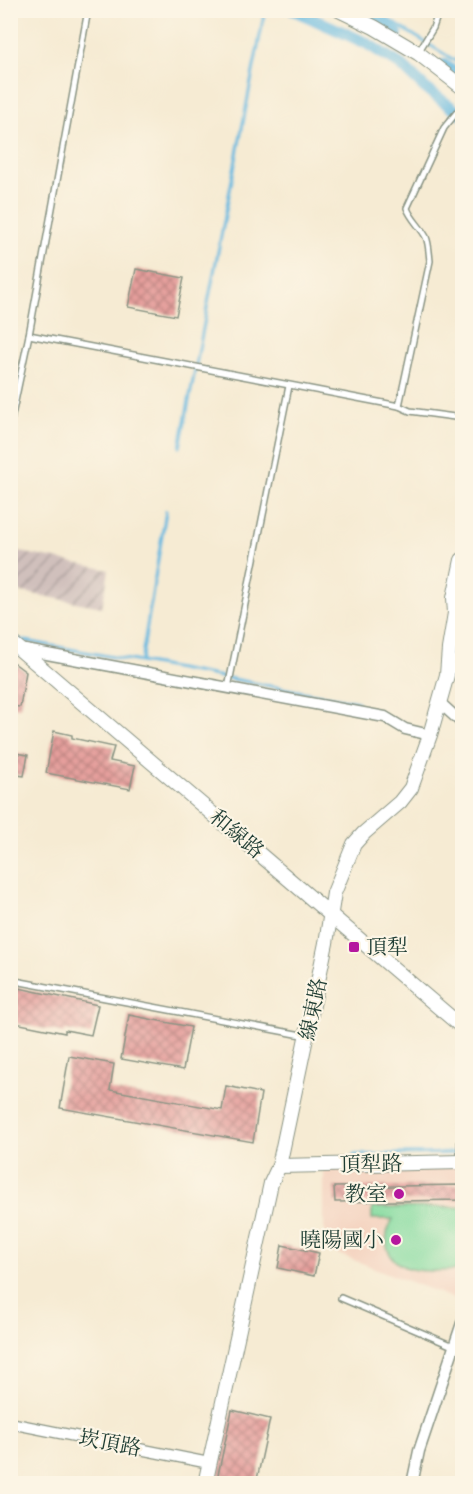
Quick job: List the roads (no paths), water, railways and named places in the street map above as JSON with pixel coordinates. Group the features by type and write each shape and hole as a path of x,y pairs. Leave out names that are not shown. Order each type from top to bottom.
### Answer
{"street":[{"path":"339,10 420,50 462,87"},
{"name":"線東路","path":"205,1484 271,1183 279,1166 334,893 354,844 400,802 411,788 430,735 447,675 449,650 459,610 454,598 462,560"},
{"path":"13,646 227,689 385,717 405,729 430,735"},
{"name":"和線路","path":"13,646 331,913 462,1027"},
{"path":"439,702 462,723"},
{"name":"頂犁路","path":"279,1166 461,1162"},
{"path":"412,1484 418,1451 462,1323"},
{"name":"崁頂路","path":"10,1423 209,1463"}],"lane":[{"path":"10,425 29,335 88,10"},
{"path":"420,50 429,36 439,10"},
{"path":"399,406 430,261 429,246 425,236 410,216 407,208 444,128 462,106"},
{"path":"29,335 399,406 411,411 462,418"},
{"path":"227,689 289,386"},
{"path":"10,980 307,1036"},
{"path":"461,1162 462,1046"},
{"path":"341,1298 455,1347"}],"waterway":[{"path":"180,447 265,10"},
{"path":"294,10 366,43 401,65 425,88 462,115"},
{"path":"357,10 374,18 397,34"},
{"path":"373,10 462,65"},
{"path":"444,65 462,78"},
{"path":"141,662 166,511"},
{"path":"15,639 358,702"},
{"path":"353,1155 459,1153"}],"place":[{"name":"頂犁","path":"354,947"},
{"name":"教室","path":"399,1194"},
{"name":"曉陽國小","path":"396,1240"}]}
